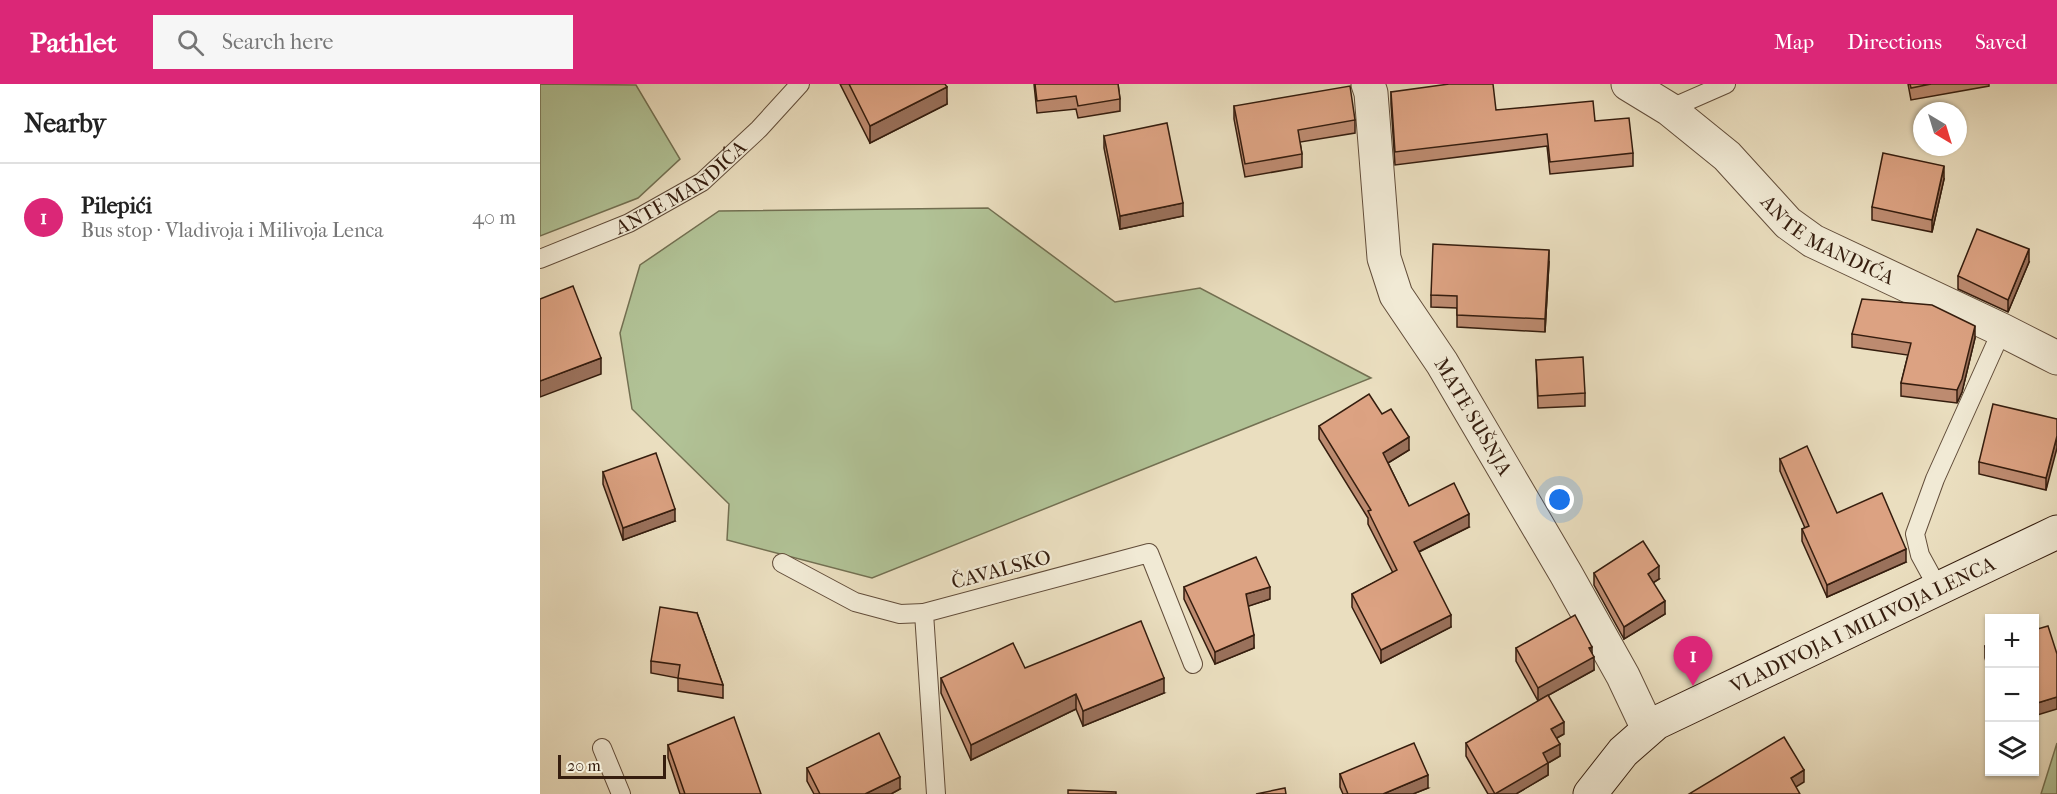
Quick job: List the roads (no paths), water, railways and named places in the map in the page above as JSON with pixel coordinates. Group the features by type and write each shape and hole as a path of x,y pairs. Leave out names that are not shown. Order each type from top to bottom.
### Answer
{"street":[{"name":"MATE SUŠNJA","path":"1368,84 1373,116 1384,258 1396,295 1442,363 1566,574 1623,676 1648,729"},
{"name":"ANTE MANDIĆA","path":"1628,84 1669,109 1727,156 1788,224 1813,241 2057,358"},
{"name":"VLADIVOJA I MILIVOJA LENCA","path":"1590,794 1623,752 1648,729 1742,681 2057,532"}],"lane":[{"name":"ANTE MANDIĆA","path":"540,259 629,223 702,182 759,129 800,84"},
{"path":"1669,109 1726,84"},
{"path":"1938,588 1920,555 1915,534 1935,479 2002,330"},
{"name":"ČAVALSKO","path":"924,613 1149,553 1193,664"},
{"path":"782,563 855,602 900,614 924,613 936,794"},
{"path":"602,748 621,794"}],"place":[{"name":"Pilepići","path":"1693,686"}]}
